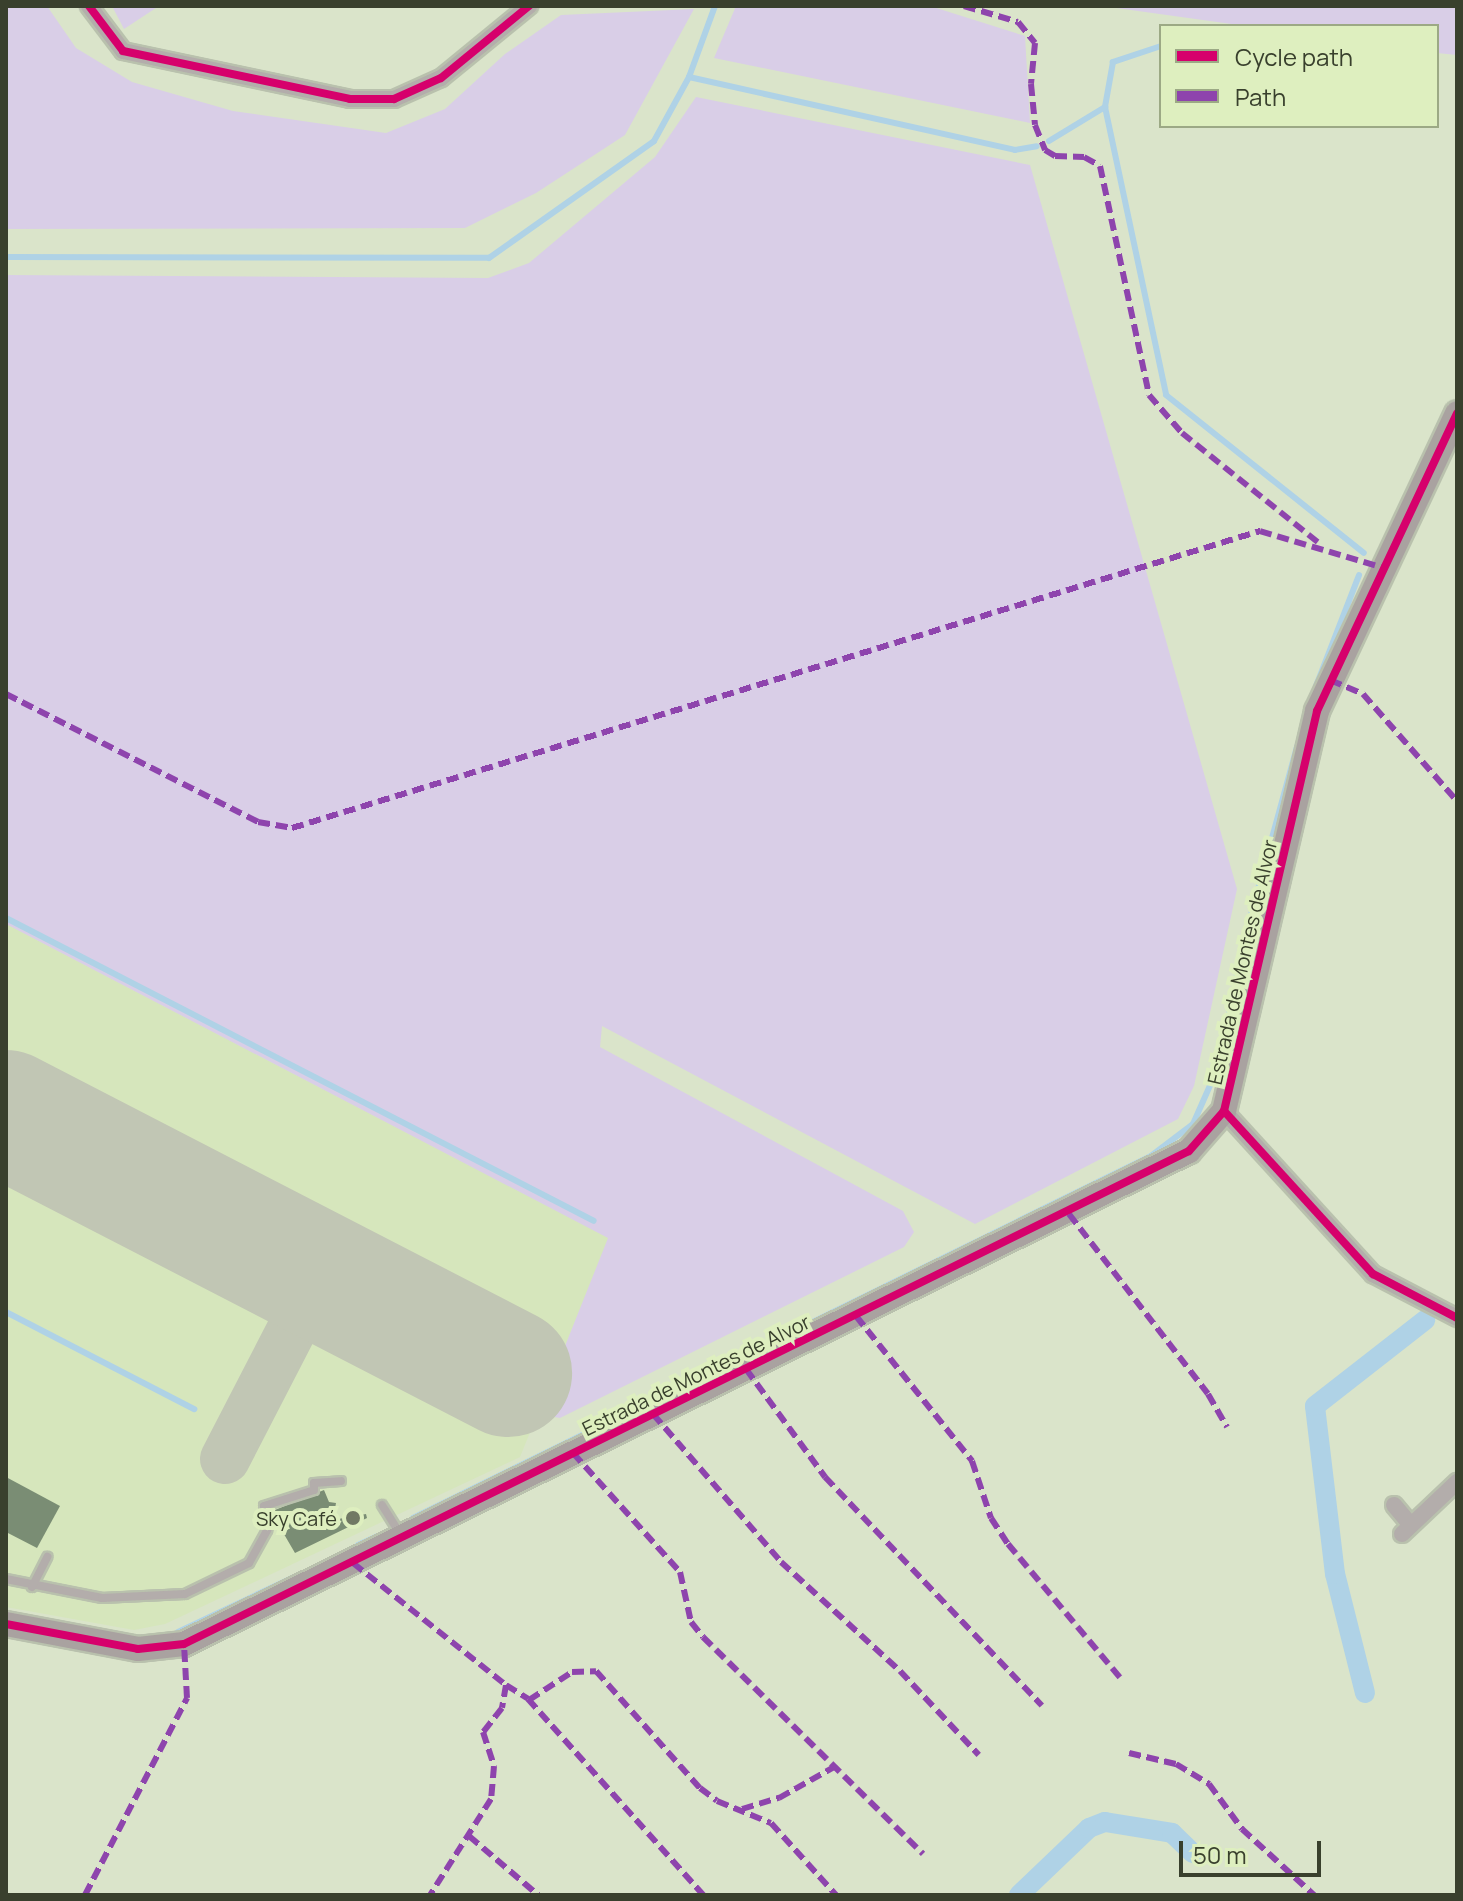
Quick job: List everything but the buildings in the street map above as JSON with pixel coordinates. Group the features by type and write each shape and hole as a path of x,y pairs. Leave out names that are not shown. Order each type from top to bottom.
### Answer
{"street":[{"path":"89,6 123,51 350,99 394,99 441,78 529,6"},
{"name":"Estrada de Montes de Alvor","path":"6,1624 138,1649 184,1644 1131,1184 1189,1151 1224,1111 1317,711 1457,413"},
{"path":"1224,1111 1373,1274 1457,1318"},
{"path":"1394,1505 1407,1529 1457,1482"}],"lane":[{"path":"6,1579 32,1587 102,1598 185,1594 249,1563 267,1530 264,1506 314,1490 314,1483 341,1481"},
{"path":"382,1505 403,1538"},
{"path":"32,1587 47,1557"}],"shaded area":[{"path":"47,6 76,48 132,82 233,111 386,133 445,109 505,54 561,15 694,9 625,135 536,193 465,228 6,229 6,7"},
{"path":"112,6 159,6 124,29"},
{"path":"736,6 930,6 1025,36 1030,123 714,58"},
{"path":"1102,6 1457,6 1457,55 1439,53 1439,24 1232,24"},
{"path":"696,97 1030,165 1237,889 1194,1086 1178,1119 975,1224 602,1026 600,1047 903,1211 914,1232 904,1247 560,1418 538,1414 608,1238 6,924 6,275 488,278 529,263 655,157"},
{"path":"6,924 609,1238 520,1457 165,1624 134,1630 6,1607"}],"waterway":[{"path":"6,257 489,258 654,141 689,77 715,6"},
{"path":"1159,47 1113,62 1105,107 1166,395 1364,553"},
{"path":"689,77 1015,150 1037,146"},
{"path":"1049,141 1105,107"},
{"path":"1316,686 1359,575"},
{"path":"413,1518 1151,1156 1193,1124 1219,1065 1243,944 1297,746"},
{"path":"6,918 594,1221"},
{"path":"6,1312 194,1409"},
{"path":"1365,1693 1335,1574 1315,1406 1425,1320"},
{"path":"358,1545 377,1536"},
{"path":"178,1632 294,1577"},
{"path":"1019,1895 1089,1828 1105,1822 1172,1833 1193,1853"}],"taxiway":[{"path":"225,1459 309,1296 323,1286 338,1285"}],"runway":[{"path":"6,1114 508,1373"}],"marked path":[{"path":"964,6 1018,22 1035,43 1031,84 1035,125 1045,150 1055,156 1084,157 1100,166 1149,395 1182,433 1319,543"},
{"path":"6,694 258,822 292,828 1260,531 1384,568"},
{"path":"1330,680 1363,694 1457,801"},
{"path":"1069,1214 1208,1394 1227,1427"},
{"path":"856,1316 972,1461 991,1518 1008,1544 1123,1681"},
{"path":"746,1369 825,1477 1042,1706"},
{"path":"653,1414 781,1562 900,1671 979,1755"},
{"path":"573,1453 680,1572 691,1622 703,1637 923,1854"},
{"path":"353,1563 506,1685 502,1708 483,1732 494,1766 491,1799 430,1895"},
{"path":"85,1895 187,1698 184,1644"},
{"path":"529,1700 572,1672 596,1671 700,1788 717,1801 771,1823 836,1895"},
{"path":"506,1685 528,1699 703,1895"},
{"path":"1129,1753 1176,1764 1209,1784 1242,1829 1314,1895"},
{"path":"742,1809 779,1798 834,1767"},
{"path":"469,1836 538,1895"}],"cycle path":[{"path":"89,6 123,51 350,99 394,99 441,78 529,6"},
{"path":"6,1624 138,1649 184,1644 1189,1151 1224,1111 1317,711 1457,413"},
{"path":"1224,1111 1373,1274 1457,1318"}],"place":[{"name":"Sky Café","path":"353,1518"}]}
